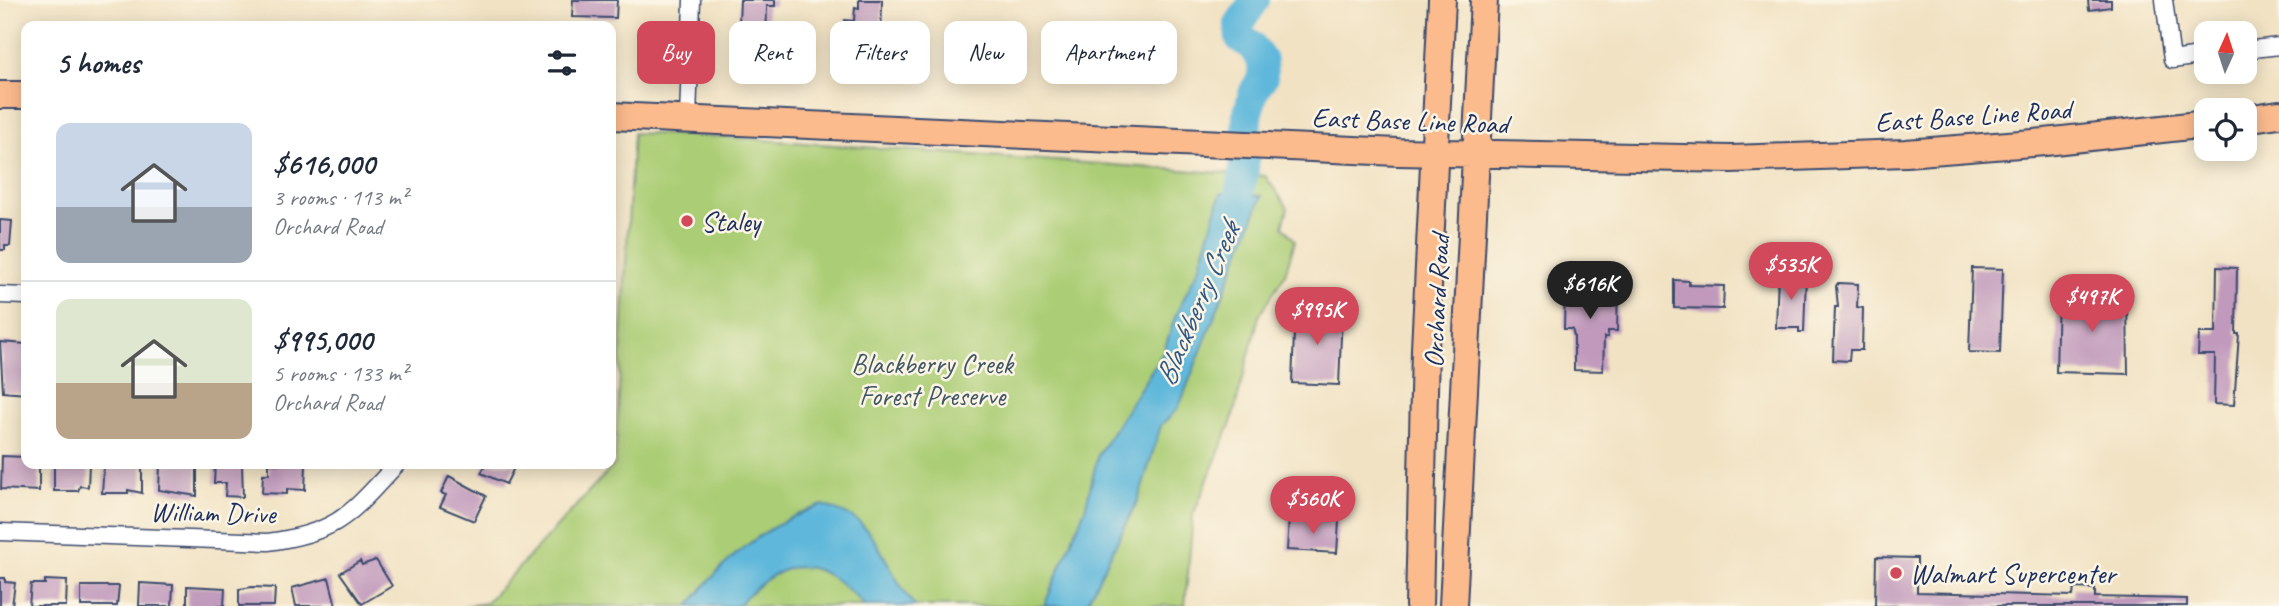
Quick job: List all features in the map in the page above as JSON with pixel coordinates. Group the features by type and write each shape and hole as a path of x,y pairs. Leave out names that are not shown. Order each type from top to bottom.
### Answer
{"main road":[{"name":"Orchard Road","path":"1419,606 1434,153 1442,0"},
{"name":"Orchard Road","path":"1452,606 1484,0"},
{"path":"0,95 21,96"},
{"path":"2257,117 2279,114"},
{"name":"East Base Line Road","path":"616,116 1434,153 1731,159 1906,153 2045,142 2194,125"}],"street":[{"path":"688,118 692,0"},
{"path":"2164,0 2172,60 2194,57"},
{"path":"2258,48 2279,46"},
{"path":"0,295 21,296"},
{"name":"William Drive","path":"0,532 268,542 310,536 341,520 391,469"}],"green space":[{"name":"Blackberry Creek Forest Preserve","path":"633,133 1265,176 1288,208 1283,226 1295,241 1285,274 1259,316 1232,420 1193,515 1185,606 464,606 486,603 610,469 616,469"}],"water":[{"path":"1221,193 1262,196 1178,409 1161,425 1139,498 1085,606 1044,606 1085,509 1098,455 1164,351 1176,314 1199,268"},
{"path":"823,505 851,517 868,531 915,606 865,606 831,577 816,569 801,567 786,569 771,577 737,606 689,606 717,572 748,544 783,522"}],"building":[{"path":"573,0 617,0 616,18 572,17"},
{"path":"740,0 775,0 775,6 767,6 767,21 739,21"},
{"path":"859,0 882,0 882,21 854,21 855,7 859,8"},
{"path":"2088,0 2111,0 2111,7 2089,10"},
{"path":"0,220 12,221 10,246 5,246 5,250 0,250"},
{"path":"2217,267 2237,268 2236,334 2239,334 2234,405 2214,404 2215,355 2198,355 2199,333 2216,333"},
{"path":"1972,268 2003,269 2000,353 1969,352"},
{"path":"1778,274 1806,275 1804,332 1799,332 1799,328 1776,328"},
{"path":"1674,280 1689,281 1689,285 1724,286 1723,309 1674,308"},
{"path":"1565,283 1618,284 1617,331 1608,331 1608,337 1604,337 1603,371 1574,370 1574,336 1572,329 1564,329"},
{"path":"1838,283 1858,284 1857,307 1863,308 1862,350 1850,350 1849,361 1833,360"},
{"path":"2081,289 2095,290 2095,294 2127,295 2128,374 2056,372 2058,295 2080,295"},
{"path":"1295,309 1342,311 1339,385 1292,383"},
{"path":"0,342 21,344 21,394 3,392"},
{"path":"2,456 21,457 21,469 39,469 39,491 1,489"},
{"path":"54,469 89,469 88,487 80,486 78,491 54,491"},
{"path":"104,469 142,469 142,493 128,490 128,493 102,493"},
{"path":"160,469 197,469 197,496 159,490"},
{"path":"215,469 242,469 243,497 225,496 226,483 214,483"},
{"path":"269,469 306,469 305,490 287,489 287,494 262,493 263,474 269,474"},
{"path":"483,469 514,469 506,484 481,473"},
{"path":"449,476 486,496 474,521 440,507 446,495 441,493"},
{"path":"1289,518 1339,521 1337,553 1287,550"},
{"name":"Walmart Supercenter","path":"1876,557 1917,558 1917,592 2073,596 2074,588 2095,589 2095,597 2187,599 2187,606 1875,606"},
{"path":"376,560 392,586 362,604 340,573 360,561 362,565"},
{"path":"0,578 5,578 5,582 15,583 12,606 0,606"},
{"path":"329,578 336,606 296,606 292,588"},
{"path":"45,580 67,581 66,606 29,606 31,584 45,584"},
{"path":"140,583 173,585 172,606 139,606"},
{"path":"81,586 119,586 117,606 81,606"},
{"path":"187,586 225,588 224,606 187,606"},
{"path":"275,588 274,606 239,606 239,589"}],"waterway":[{"name":"Blackberry Creek","path":"1231,232 1244,170 1247,116 1254,91 1263,77 1262,61 1251,45 1240,38 1239,24 1255,0"}],"place":[{"name":"Staley","path":"687,221"},
{"name":"Walmart Supercenter","path":"1896,573"}]}
